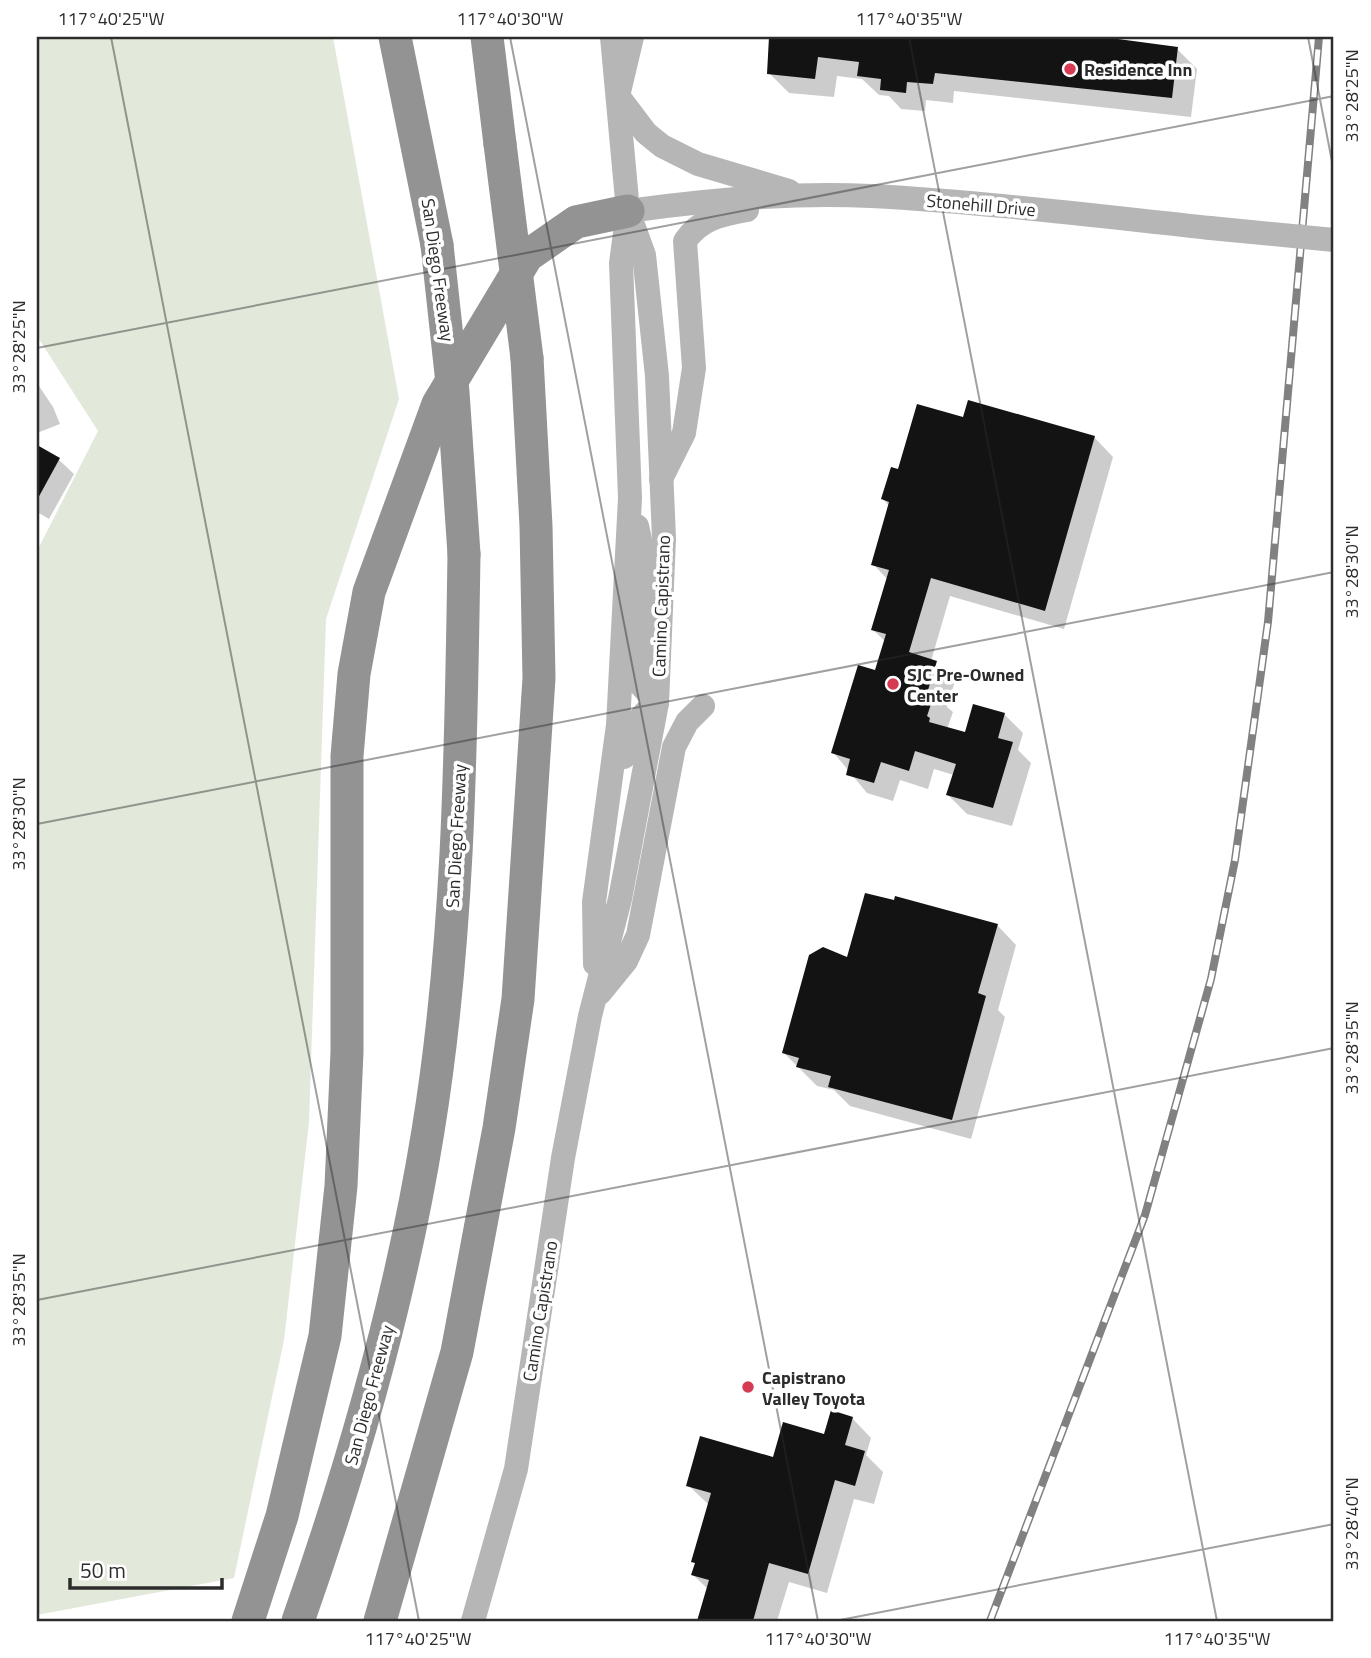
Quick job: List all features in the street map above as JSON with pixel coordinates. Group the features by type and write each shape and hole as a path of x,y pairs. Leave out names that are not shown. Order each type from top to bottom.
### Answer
{"highway":[{"name":"San Diego Freeway","path":"298,1621 347,1477 374,1378 402,1265 428,1131 448,971 461,778 464,554 453,392 437,245 395,37"},
{"path":"380,1621 457,1352 499,1129 518,999 539,678 536,526 527,358 487,37"},
{"path":"248,1621 282,1516 325,1336 341,1186 347,1052 347,756 354,674 369,592 438,404 527,256 576,222 628,211"}],"main road":[{"name":"Camino Capistrano","path":"596,999 595,938 600,851 618,725 630,498 621,263 628,211 612,37"},
{"path":"632,37 618,96 646,133 662,146 698,164 809,198"},
{"name":"Stonehill Drive","path":"628,211 719,199 868,196 961,202 1334,240"},
{"path":"660,481 684,433 694,368 685,241 695,227 716,216 809,198"},
{"name":"Camino Capistrano","path":"473,1621 516,1469 563,1158 620,899 657,704 664,598 657,376 644,256 628,211"},
{"path":"595,938 625,751 631,730 645,711 657,704 640,684 644,550 630,498"},
{"path":"596,999 626,961 638,935 674,747 687,722 703,706"}],"green space":[{"path":"37,37 333,37 399,399 326,619 309,1122 284,1340 234,1578 37,1615 37,551 98,431 37,336"}],"building":[{"name":"Residence Inn","path":"769,37 1103,37 1178,47 1172,98 935,73 933,84 907,82 906,93 880,90 881,79 857,76 859,62 818,57 815,79 767,74"},
{"path":"968,400 1095,436 1045,611 931,578 909,652 937,661 928,690 935,692 927,716 930,718 929,722 965,732 973,704 1005,713 998,738 1013,742 993,808 946,795 956,764 915,751 909,771 881,762 874,783 846,775 850,759 831,753 858,665 875,670 886,634 871,630 889,570 871,565 889,502 881,499 891,467 898,469 917,404 963,417"},
{"path":"37,445 60,458 37,500"},
{"path":"865,893 894,900 895,896 998,924 978,993 986,996 952,1120 828,1087 831,1076 796,1067 799,1058 782,1053 809,955 823,947 847,957"},
{"path":"831,1410 853,1417 845,1445 865,1451 855,1486 835,1480 808,1574 769,1563 753,1621 697,1621 709,1580 691,1575 695,1563 691,1562 711,1493 686,1486 700,1436 773,1457 783,1422 824,1434"}],"railway":[{"path":"990,1621 1145,1215 1211,979 1235,860 1268,622 1319,37"}],"place":[{"name":"Residence Inn","path":"1070,69"},
{"name":"SJC Pre-Owned Center","path":"893,684"},
{"name":"Capistrano Valley Toyota","path":"748,1387"}]}
